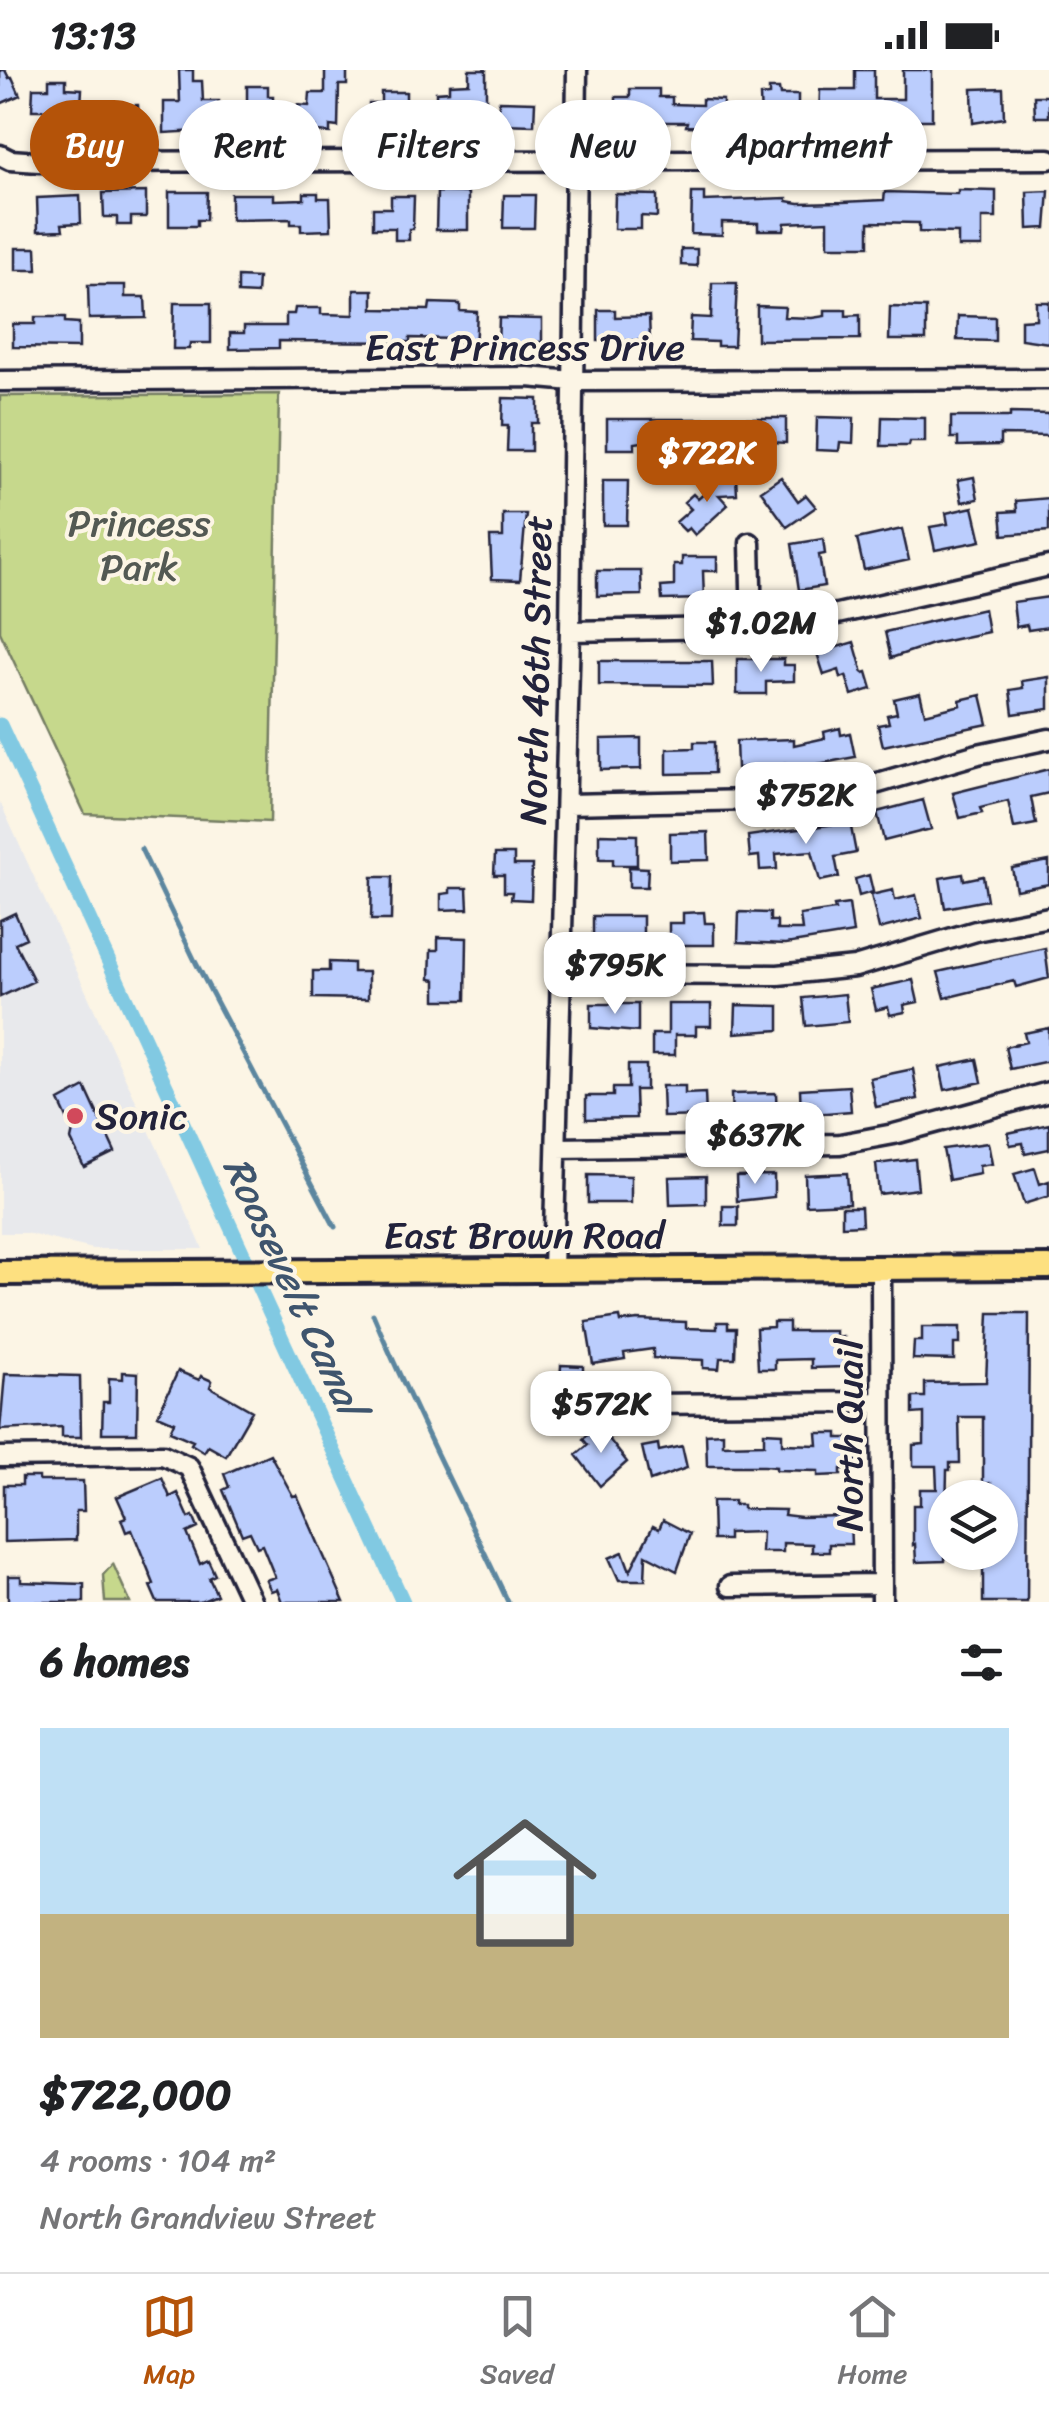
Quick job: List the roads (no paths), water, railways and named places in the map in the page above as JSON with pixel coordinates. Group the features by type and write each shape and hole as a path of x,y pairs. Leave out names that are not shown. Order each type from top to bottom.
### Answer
{"main road":[{"name":"East Brown Road","path":"0,1273 1049,1267"}],"street":[{"name":"North 46th Street","path":"576,70 576,100"},
{"path":"0,156 40,162 535,162"},
{"path":"671,161 1049,159"},
{"name":"North 46th Street","path":"554,1270 567,804 575,190"},
{"name":"East Princess Drive","path":"0,380 1049,380"},
{"path":"750,543 752,629"},
{"path":"570,632 752,629 814,621 940,588 1049,566"},
{"path":"567,804 804,799 854,790 960,759 1049,739"},
{"path":"562,974 778,975 855,967 976,931 1049,916"},
{"path":"557,1148 840,1144 894,1134 1049,1092"},
{"name":"North Quail","path":"881,1268 882,1593"},
{"path":"641,1404 881,1402"},
{"path":"0,1456 173,1458 190,1468 252,1602"},
{"path":"730,1586 882,1593"}],"waterway":[{"name":"Roosevelt Canal","path":"0,725 403,1602"},
{"path":"141,849 196,963 335,1227"},
{"path":"373,1314 508,1602"}],"place":[{"name":"Sonic","path":"75,1116"}],"park label":[{"name":"Princess Park","path":"139,545"}]}
